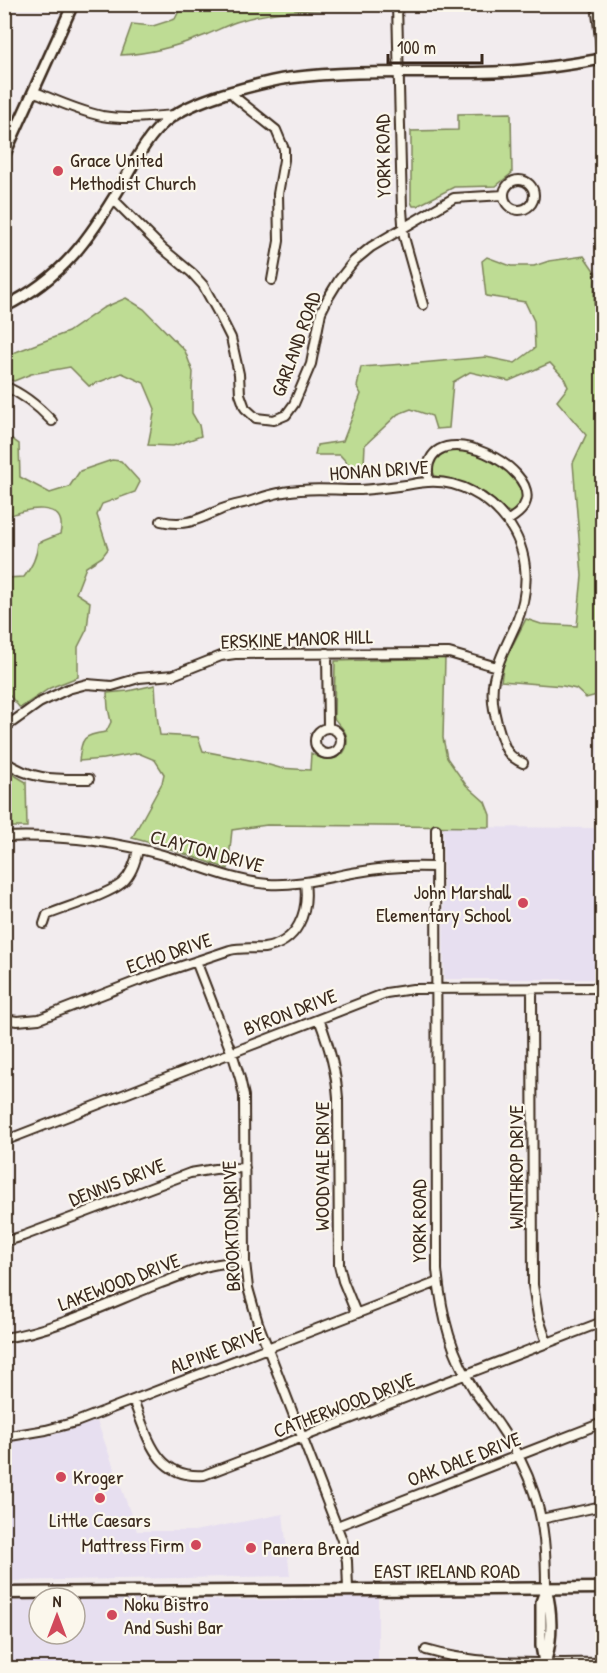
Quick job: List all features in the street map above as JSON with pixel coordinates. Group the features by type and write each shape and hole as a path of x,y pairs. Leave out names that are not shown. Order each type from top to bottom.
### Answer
{"main road":[{"name":"EAST IRELAND ROAD","path":"4,1593 603,1588"}],"street":[{"path":"4,156 73,4"},
{"name":"YORK ROAD","path":"398,4 403,228 423,305"},
{"path":"4,307 36,288 65,263 92,232 144,146 156,130 174,115 231,92 274,81 314,75 508,71 603,58 596,4"},
{"path":"34,92 100,115 118,117 174,115"},
{"path":"231,92 276,130 284,149 278,194 279,241 272,280"},
{"name":"GARLAND ROAD","path":"113,199 203,285 233,345 242,402 251,415 261,420 274,420 286,415 294,404 310,364 321,312 339,280 354,261 371,248 454,198 504,195"},
{"path":"4,386 28,399 52,421"},
{"path":"428,482 430,460 440,449 457,446 487,454 513,471 524,483 526,502 522,510 507,521"},
{"name":"HONAN DRIVE","path":"161,521 180,524 280,492 372,489 428,482 449,484 470,491 491,504 507,521 519,541 525,560 526,590 522,609 497,667 493,684 496,722 508,753 513,759 524,763"},
{"path":"327,653 328,727"},
{"name":"ERSKINE MANOR HILL","path":"4,728 39,703 77,686 87,684 112,686 139,678 173,675 221,656 235,654 449,653 497,667"},
{"path":"4,761 30,774 52,780 88,779"},
{"name":"YORK ROAD","path":"436,829 438,1282 448,1333 466,1375 518,1455 535,1494 546,1556 546,1588 542,1602 542,1646 545,1665"},
{"name":"CLAYTON DRIVE","path":"4,837 77,839 138,849 240,880 279,885 305,883 384,868 436,867"},
{"path":"44,924 48,915 121,883 130,872 138,849"},
{"name":"ECHO DRIVE","path":"4,1018 17,1021 39,1019 196,961 239,948 273,946 287,938 300,924 305,912 305,883"},
{"name":"BROOKTON DRIVE","path":"196,961 240,1078 244,1095 245,1262 251,1302 337,1526 345,1551 348,1590"},
{"name":"BYRON DRIVE","path":"4,1141 386,993 437,988 603,988"},
{"name":"WINTHROP DRIVE","path":"532,988 533,1285 538,1316 548,1343"},
{"name":"WOODVALE DRIVE","path":"319,1019 331,1051 337,1079 339,1265 356,1313"},
{"name":"DENNIS DRIVE","path":"4,1242 190,1173 215,1168 244,1168"},
{"name":"LAKEWOOD DRIVE","path":"4,1338 38,1330 207,1266 222,1262 245,1262"},
{"name":"ALPINE DRIVE","path":"4,1437 60,1426 133,1400 438,1282"},
{"name":"CATHERWOOD DRIVE","path":"133,1400 158,1458 168,1467 196,1476 212,1473 603,1322"},
{"name":"OAK DALE DRIVE","path":"337,1526 603,1423"},
{"path":"541,1519 603,1506"},
{"path":"426,1650 486,1662 545,1665 603,1663"}],"shaded area":[{"name":"John Marshall Elementary School","path":"600,740 602,740 602,979 444,979 443,827 599,828"},
{"path":"97,1421 137,1531 194,1531 283,1514 290,1576 5,1581 5,1443 53,1435"},
{"path":"378,1597 378,1668 5,1668 5,1601 27,1600 27,1646 87,1646 87,1600 292,1600"}],"green space":[{"path":"349,4 350,10 307,10 264,15 236,22 174,46 121,55 132,24 153,26 175,19 182,5"},
{"path":"511,113 512,173 496,186 454,187 413,206 411,202 411,131 458,130 458,114"},
{"path":"584,256 595,272 594,303 602,347 602,655 597,695 586,698 576,689 563,686 501,681 504,662 526,619 541,624 577,626 582,576 573,463 586,435 557,401 568,387 564,378 550,363 509,381 470,372 453,382 449,428 436,429 432,416 411,409 398,414 365,445 364,465 350,466 340,455 315,455 317,445 343,441 361,394 357,387 361,367 486,357 515,363 535,348 534,321 525,302 486,296 482,261 487,257 511,266 534,266 549,261"},
{"path":"126,298 144,309 185,351 193,372 192,413 199,425 201,436 173,446 148,445 155,409 144,383 122,373 89,386 70,367 31,374 14,381 5,378 5,356 68,332 103,308"},
{"path":"5,434 19,444 20,477 50,493 69,487 80,471 112,460 121,461 140,482 135,492 102,504 97,515 108,549 102,557 86,567 76,593 90,602 87,629 78,647 78,677 50,688 20,708 5,690 5,578 24,577 34,561 38,543 60,534 61,523 58,515 43,509 22,511 5,518"},
{"path":"453,449 470,451 488,458 513,475 523,491 523,499 516,512 507,511 485,493 470,486 435,476 432,471 433,462"},
{"path":"445,658 443,738 447,758 466,785 485,802 490,815 490,827 267,825 232,830 228,869 132,838 162,783 164,774 155,760 138,753 79,761 85,739 88,736 106,732 111,722 107,693 155,685 160,735 198,737 203,751 280,768 310,770 311,753 323,759 335,758 340,756 347,745 345,732 334,718 335,661"},
{"path":"4,769 26,782 27,827 5,827"}],"place":[{"name":"Grace United Methodist Church","path":"58,171"},
{"name":"John Marshall Elementary School","path":"523,903"},
{"name":"Kroger","path":"61,1477"},
{"name":"Little Caesars","path":"100,1498"},
{"name":"Mattress Firm","path":"196,1545"},
{"name":"Panera Bread","path":"251,1548"},
{"name":"Noku Bistro And Sushi Bar","path":"112,1615"}]}
